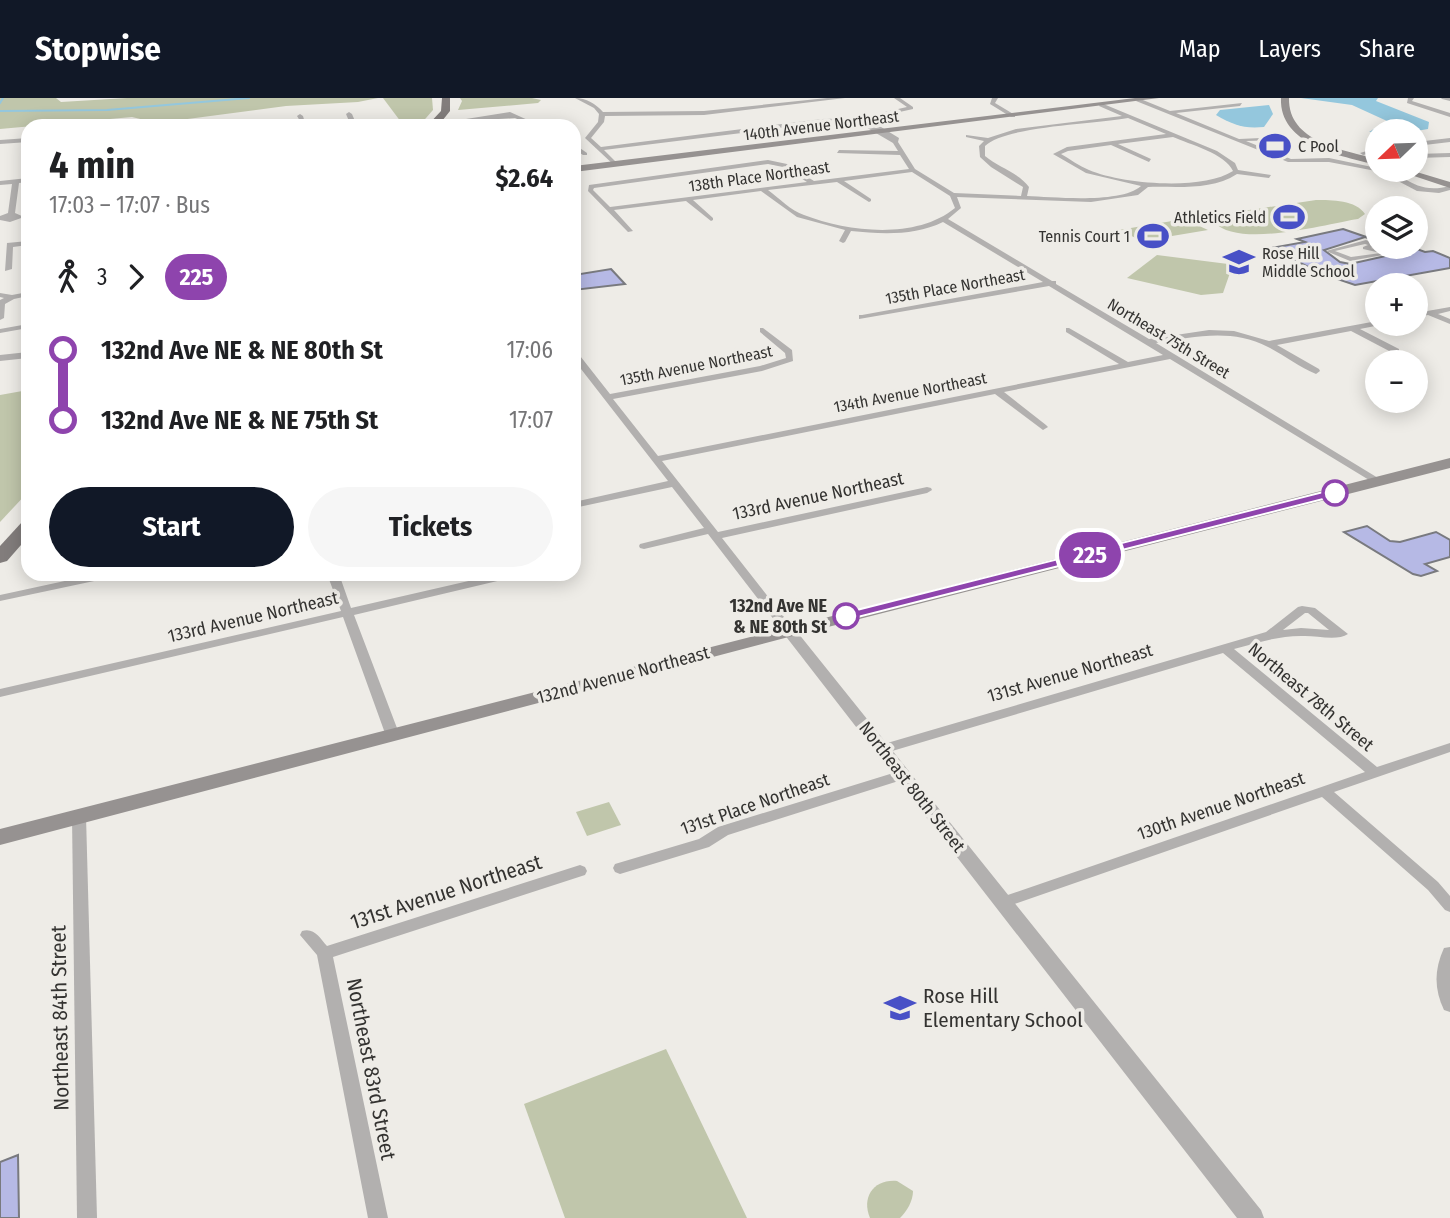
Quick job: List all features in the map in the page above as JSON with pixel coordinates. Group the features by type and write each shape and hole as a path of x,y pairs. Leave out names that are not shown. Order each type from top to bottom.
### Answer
{"main road":[{"path":"439,119 447,105 446,98"},
{"name":"140th Avenue Northeast","path":"581,168 1155,98"},
{"path":"1286,98 1287,119 1296,131 1326,146 1365,152"},
{"path":"1428,177 1450,185"},
{"path":"1428,178 1450,185"},
{"name":"132nd Avenue Northeast","path":"0,836 1450,463"},
{"path":"0,541 21,518"},
{"path":"0,557 21,534"}],"street":[{"path":"582,98 602,114 601,122 588,138 615,164"},
{"path":"602,114 704,113 842,98"},
{"path":"897,98 909,105 909,109"},
{"path":"995,98 992,103 995,107 1013,116"},
{"path":"1411,98 1409,102 1450,115"},
{"path":"1444,98 1450,99"},
{"path":"1138,100 1290,161 1329,160 1350,156"},
{"path":"1169,113 1240,104"},
{"path":"1101,105 1227,158 1233,163 1236,172"},
{"path":"599,149 822,121 860,120 909,109 919,110"},
{"path":"349,114 351,119"},
{"path":"468,119 507,114 519,119"},
{"path":"1023,199 1026,187 1023,183 993,166 982,156 982,146 988,140 1016,131 1129,116"},
{"path":"860,120 894,136 901,153 913,170 953,195 1036,200 1111,198 1136,194 1146,185"},
{"path":"670,134 679,140"},
{"path":"1172,135 1061,150 1056,156 1088,172 1146,185 1209,184 1236,172 1269,176"},
{"path":"968,136 988,140"},
{"path":"1236,140 1283,138"},
{"path":"0,142 21,140"},
{"path":"1428,143 1450,140"},
{"path":"1110,143 1149,160"},
{"path":"581,151 585,154"},
{"path":"839,152 901,153"},
{"path":"1428,156 1450,155"},
{"path":"1329,160 1383,171 1417,189 1439,191 1450,185"},
{"path":"630,231 590,190 592,186 775,163 785,164 813,183"},
{"name":"138th Place Northeast","path":"609,209 913,170"},
{"path":"837,179 869,200"},
{"path":"2,221 21,217 11,214 16,181"},
{"path":"0,183 21,181"},
{"path":"762,189 799,216 849,229 907,229 945,220 958,208 953,195"},
{"path":"688,199 712,219"},
{"path":"1035,209 1036,200"},
{"name":"Northeast 75th Street","path":"945,220 1378,481"},
{"path":"843,241 849,229"},
{"path":"1366,242 1373,245 1365,248 1391,253 1350,259 1329,251 1366,242"},
{"path":"8,270 10,245 21,244"},
{"name":"135th Place Northeast","path":"862,317 1053,283"},
{"path":"0,318 0,300 21,295"},
{"path":"1430,313 1450,309"},
{"path":"1430,313 1450,322"},
{"path":"1269,344 1365,325"},
{"path":"0,331 21,327"},
{"path":"1352,328 1394,350"},
{"path":"763,330 789,352 790,359"},
{"path":"1069,330 1126,365"},
{"path":"1149,342 1189,334 1234,333 1269,344 1316,371"},
{"path":"2,355 21,355"},
{"name":"134th Avenue Northeast","path":"655,459 1172,356"},
{"name":"135th Avenue Northeast","path":"607,397 762,368 790,359"},
{"name":"Northeast 80th Street","path":"581,364 1252,1218"},
{"path":"997,391 1043,427"},
{"path":"581,503 674,483"},
{"name":"133rd Avenue Northeast","path":"643,546 927,489"},
{"path":"0,598 80,581"},
{"path":"336,581 343,607 348,614 393,736"},
{"name":"133rd Avenue Northeast","path":"0,693 485,581"},
{"name":"131st Avenue Northeast","path":"882,748 1269,635 1301,632 1342,634 1306,608 1269,635"},
{"name":"Northeast 78th Street","path":"1225,648 1374,773"},
{"name":"130th Avenue Northeast","path":"1004,902 1450,748"},
{"name":"131st Place Northeast","path":"620,869 704,843 723,831 903,775"},
{"path":"1324,791 1433,886 1450,906"},
{"name":"Northeast 84th Street","path":"79,816 87,1218"},
{"name":"131st Avenue Northeast","path":"324,953 580,871"},
{"path":"308,935 324,953"},
{"name":"Northeast 83rd Street","path":"324,953 378,1218"},
{"path":"1450,953 1443,971 1443,986 1450,1004"}],"green space":[{"path":"0,98 56,98 61,102 127,98 378,98 358,102 286,106 187,119 21,119 21,127 0,129"},
{"path":"383,98 432,98 433,110 425,119 399,119"},
{"path":"460,98 541,100 538,103 458,110 462,101"},
{"name":"Athletics Field","path":"1316,200 1350,203 1365,214 1358,219 1305,229 1242,234 1226,230 1214,222 1215,218 1223,214"},
{"path":"1184,219 1208,230 1142,241 1119,230"},
{"path":"1157,255 1228,264 1232,267 1223,293 1201,295 1127,278"},
{"path":"21,391 21,500 0,522 0,395"},
{"path":"609,802 621,825 587,836 576,812"},
{"path":"666,1049 747,1218 565,1218 524,1104"},
{"path":"897,1181 913,1191 905,1212 900,1218 870,1218 867,1203 872,1191 882,1183"}],"water":[{"path":"1301,98 1378,98 1376,101 1421,119 1383,119 1352,105"},
{"path":"1269,105 1273,114 1264,127 1239,126 1216,115 1220,110"}],"building":[{"path":"1343,229 1365,237 1324,250 1340,262 1350,264 1372,259 1428,259 1428,252 1433,251 1450,258 1450,268 1422,273 1365,273 1365,283 1355,285 1320,273 1271,248 1305,242 1297,239"},
{"path":"611,269 625,284 581,289 581,274"},
{"path":"1367,526 1390,541 1400,542 1436,532 1450,540 1450,557 1425,564 1437,571 1421,576 1413,574 1344,532"},
{"path":"18,1155 19,1218 0,1218 0,1162"}],"waterway":[{"path":"0,103 3,98"},
{"path":"0,111 107,110 249,98"}],"bus line":[{"name":"225","path":"846,616 1335,493"}],"place":[{"name":"C Pool","path":"1275,146"},
{"name":"Athletics Field","path":"1289,217"},
{"name":"Tennis Court 1","path":"1153,236"},
{"name":"Rose Hill Middle School","path":"1239,262"},
{"name":"132nd Ave NE & NE 80th St","path":"846,616"},
{"name":"Rose Hill Elementary School","path":"900,1008"}]}
